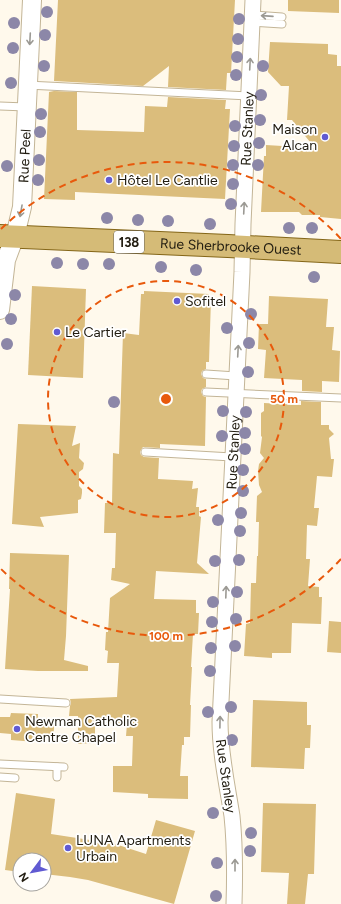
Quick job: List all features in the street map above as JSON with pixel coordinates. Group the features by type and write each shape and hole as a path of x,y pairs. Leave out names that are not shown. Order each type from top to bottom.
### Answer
{"main road":[{"name":"Rue Sherbrooke Ouest","path":"7,236 341,252"}],"street":[{"name":"Rue Peel","path":"0,310 6,260 7,236 22,207 32,0"},
{"name":"Rue Stanley","path":"234,904 234,837 221,745 220,722 253,12"}],"lane":[{"path":"253,12 282,20"},
{"path":"27,85 249,96"},
{"path":"0,106 26,107"},
{"path":"206,374 236,376"},
{"path":"206,392 341,398"},
{"path":"145,452 232,457"},
{"path":"0,698 66,703"},
{"path":"0,764 60,767 57,777"},
{"path":"0,777 15,778"}],"building":[{"path":"58,0 235,0 231,73 227,73 226,90 168,87 169,66 143,86 54,81"},
{"path":"288,0 339,0 339,13 288,11"},
{"name":"Maison Alcan","path":"270,42 328,44 328,54 337,55 337,66 341,66 341,219 320,217 320,215 302,215 299,212 261,212 266,145 315,148 292,120 287,120 289,86 281,86 268,72"},
{"path":"49,92 77,92 77,130 144,132 145,106 167,107 168,97 226,100 225,109 230,109 225,199 75,192 75,200 44,199"},
{"name":"Le Cartier","path":"32,286 86,289 83,378 28,375"},
{"path":"144,291 209,294 209,297 211,298 209,362 206,362 206,369 202,371 201,374 203,378 206,379 206,387 202,389 201,392 203,396 206,397 205,446 160,444 160,448 143,447 140,452 144,457 159,458 158,479 193,481 192,489 198,488 196,507 199,507 199,516 201,517 197,563 209,574 156,571 154,599 196,600 196,613 199,613 198,634 193,634 190,737 184,737 180,776 188,776 188,799 148,798 148,794 113,792 113,766 132,766 133,736 126,736 127,724 95,723 95,743 78,744 78,716 69,716 71,703 70,699 117,697 119,663 107,663 108,651 105,650 106,632 108,632 110,598 130,584 111,580 112,568 115,568 116,533 104,533 105,503 112,503 113,453 119,454 123,333 139,335 141,294 144,294"},
{"path":"269,296 328,299 326,327 334,327 332,350 340,351 339,382 322,381 322,392 302,391 302,380 264,378 266,350 258,349 259,324 268,324"},
{"path":"301,401 321,402 321,425 329,425 329,429 334,434 329,438 331,459 334,459 332,477 317,476 314,508 319,508 317,526 307,525 306,559 310,559 308,586 319,587 319,597 322,597 321,624 292,623 291,653 272,653 272,658 244,656 246,624 250,623 251,583 256,583 258,556 259,522 256,522 257,496 262,492 259,485 258,471 259,464 264,458 260,453 262,437 261,413 264,411 264,403 301,405"},
{"path":"18,424 76,426 72,446 80,443 79,458 84,463 83,469 79,472 79,486 82,489 82,493 81,499 78,500 78,513 40,517 44,527 12,524"},
{"path":"10,553 69,555 64,660 88,666 88,671 38,671 5,669 10,589"},
{"path":"329,621 341,622 341,653 327,652"},
{"path":"253,700 307,702 307,725 311,725 310,748 305,748 304,769 251,767"},
{"path":"11,713 38,714 38,718 55,719 53,738 35,738 36,742 11,740 11,734 0,733 0,717 10,717"},
{"name":"LUNA Apartments Urbain","path":"16,793 55,799 51,834 90,840 91,836 110,839 109,842 146,854 156,820 195,831 174,904 88,880 52,875 52,852 12,852 12,871 5,870"},
{"path":"263,803 316,804 314,874 308,874 305,904 287,904 289,873 261,872"}],"place":[{"name":"Maison Alcan","path":"325,137"},
{"name":"Hôtel Le Cantlie","path":"109,180"},
{"name":"Sofitel","path":"177,301"},
{"name":"Le Cartier","path":"57,332"},
{"name":"Newman Catholic Centre Chapel","path":"17,729"},
{"name":"LUNA Apartments Urbain","path":"68,848"}]}
